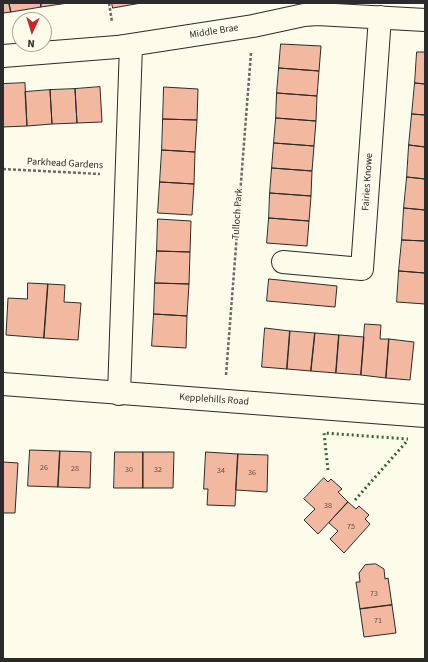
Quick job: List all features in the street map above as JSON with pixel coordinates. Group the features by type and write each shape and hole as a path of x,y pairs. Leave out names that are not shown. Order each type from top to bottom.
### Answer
{"street":[{"name":"Middle Brae","path":"3,56 131,45 253,26 317,14 425,20"},
{"name":"Fairies Knowe","path":"284,262 362,269 380,17"},
{"path":"119,394 131,45"},
{"name":"Kepplehills Road","path":"3,384 119,394 425,416"}],"path":[{"name":"Tulloch Park","path":"224,401 253,26"},
{"name":"Parkhead Gardens","path":"3,169 126,176"}],"building":[{"path":"3,3 9,3 11,12 3,13"},
{"path":"9,3 41,3 41,7 11,12"},
{"path":"41,3 68,3 41,7"},
{"path":"112,3 141,3 113,8"},
{"path":"281,44 321,46 319,71 279,68"},
{"path":"417,52 425,52 425,84 415,83"},
{"path":"279,68 319,71 317,96 277,93"},
{"path":"25,83 27,126 3,127 3,84"},
{"path":"415,83 425,84 425,115 412,114"},
{"path":"100,87 102,122 77,123 75,89"},
{"path":"164,87 198,89 197,120 163,119"},
{"path":"75,89 77,123 52,124 50,90"},
{"path":"50,90 52,124 27,126 25,92"},
{"path":"277,93 317,96 316,121 276,118"},
{"path":"412,114 425,115 425,147 409,145"},
{"path":"276,118 316,121 314,146 274,143"},
{"path":"163,119 197,120 195,152 162,150"},
{"path":"274,143 314,146 312,171 272,168"},
{"path":"409,145 425,147 425,179 407,177"},
{"path":"162,150 195,152 194,184 160,182"},
{"path":"272,168 312,171 311,196 270,193"},
{"path":"407,177 425,179 425,210 404,208"},
{"path":"160,182 194,184 192,215 158,213"},
{"path":"270,193 311,196 309,221 269,218"},
{"path":"404,208 425,210 425,241 402,240"},
{"path":"269,218 309,221 307,246 267,243"},
{"path":"158,219 191,221 190,252 157,251"},
{"path":"402,240 425,241 425,273 399,271"},
{"path":"157,251 190,252 189,284 155,283"},
{"path":"399,271 425,273 425,304 397,302"},
{"path":"269,279 337,286 335,307 267,301"},
{"path":"28,283 48,284 44,338 6,335 8,298 27,299"},
{"path":"155,283 189,284 187,316 154,314"},
{"path":"48,284 65,285 64,302 81,303 78,340 44,338"},
{"path":"154,314 187,316 186,348 152,346"},
{"path":"365,324 381,325 380,339 389,339 386,378 361,375"},
{"path":"265,328 290,331 287,369 262,367"},
{"path":"290,331 315,333 311,371 287,369"},
{"path":"315,333 339,335 336,373 311,371"},
{"path":"339,335 364,337 361,375 336,373"},
{"path":"389,339 414,342 410,380 386,378"},
{"path":"30,450 60,451 58,487 28,486"},
{"path":"60,451 91,452 90,488 58,487"},
{"path":"115,452 143,452 143,488 114,488"},
{"path":"143,452 174,452 173,488 143,488"},
{"path":"206,452 238,454 235,506 207,505 208,489 204,489"},
{"path":"238,454 268,455 267,492 236,490"},
{"path":"3,462 18,463 15,513 3,513"},
{"path":"324,478 328,482 331,479 342,489 338,492 348,502 318,534 304,520 315,509 304,499"},
{"path":"348,502 356,509 359,506 369,515 365,519 370,524 344,553 330,539 338,531 329,523"},
{"path":"376,564 384,569 385,579 388,578 392,605 360,609 356,582 360,582 359,573 365,565"},
{"path":"392,605 396,633 364,637 360,609"}],"hedge":[{"path":"328,470 324,433 408,439"},
{"path":"355,500 408,440"}]}
